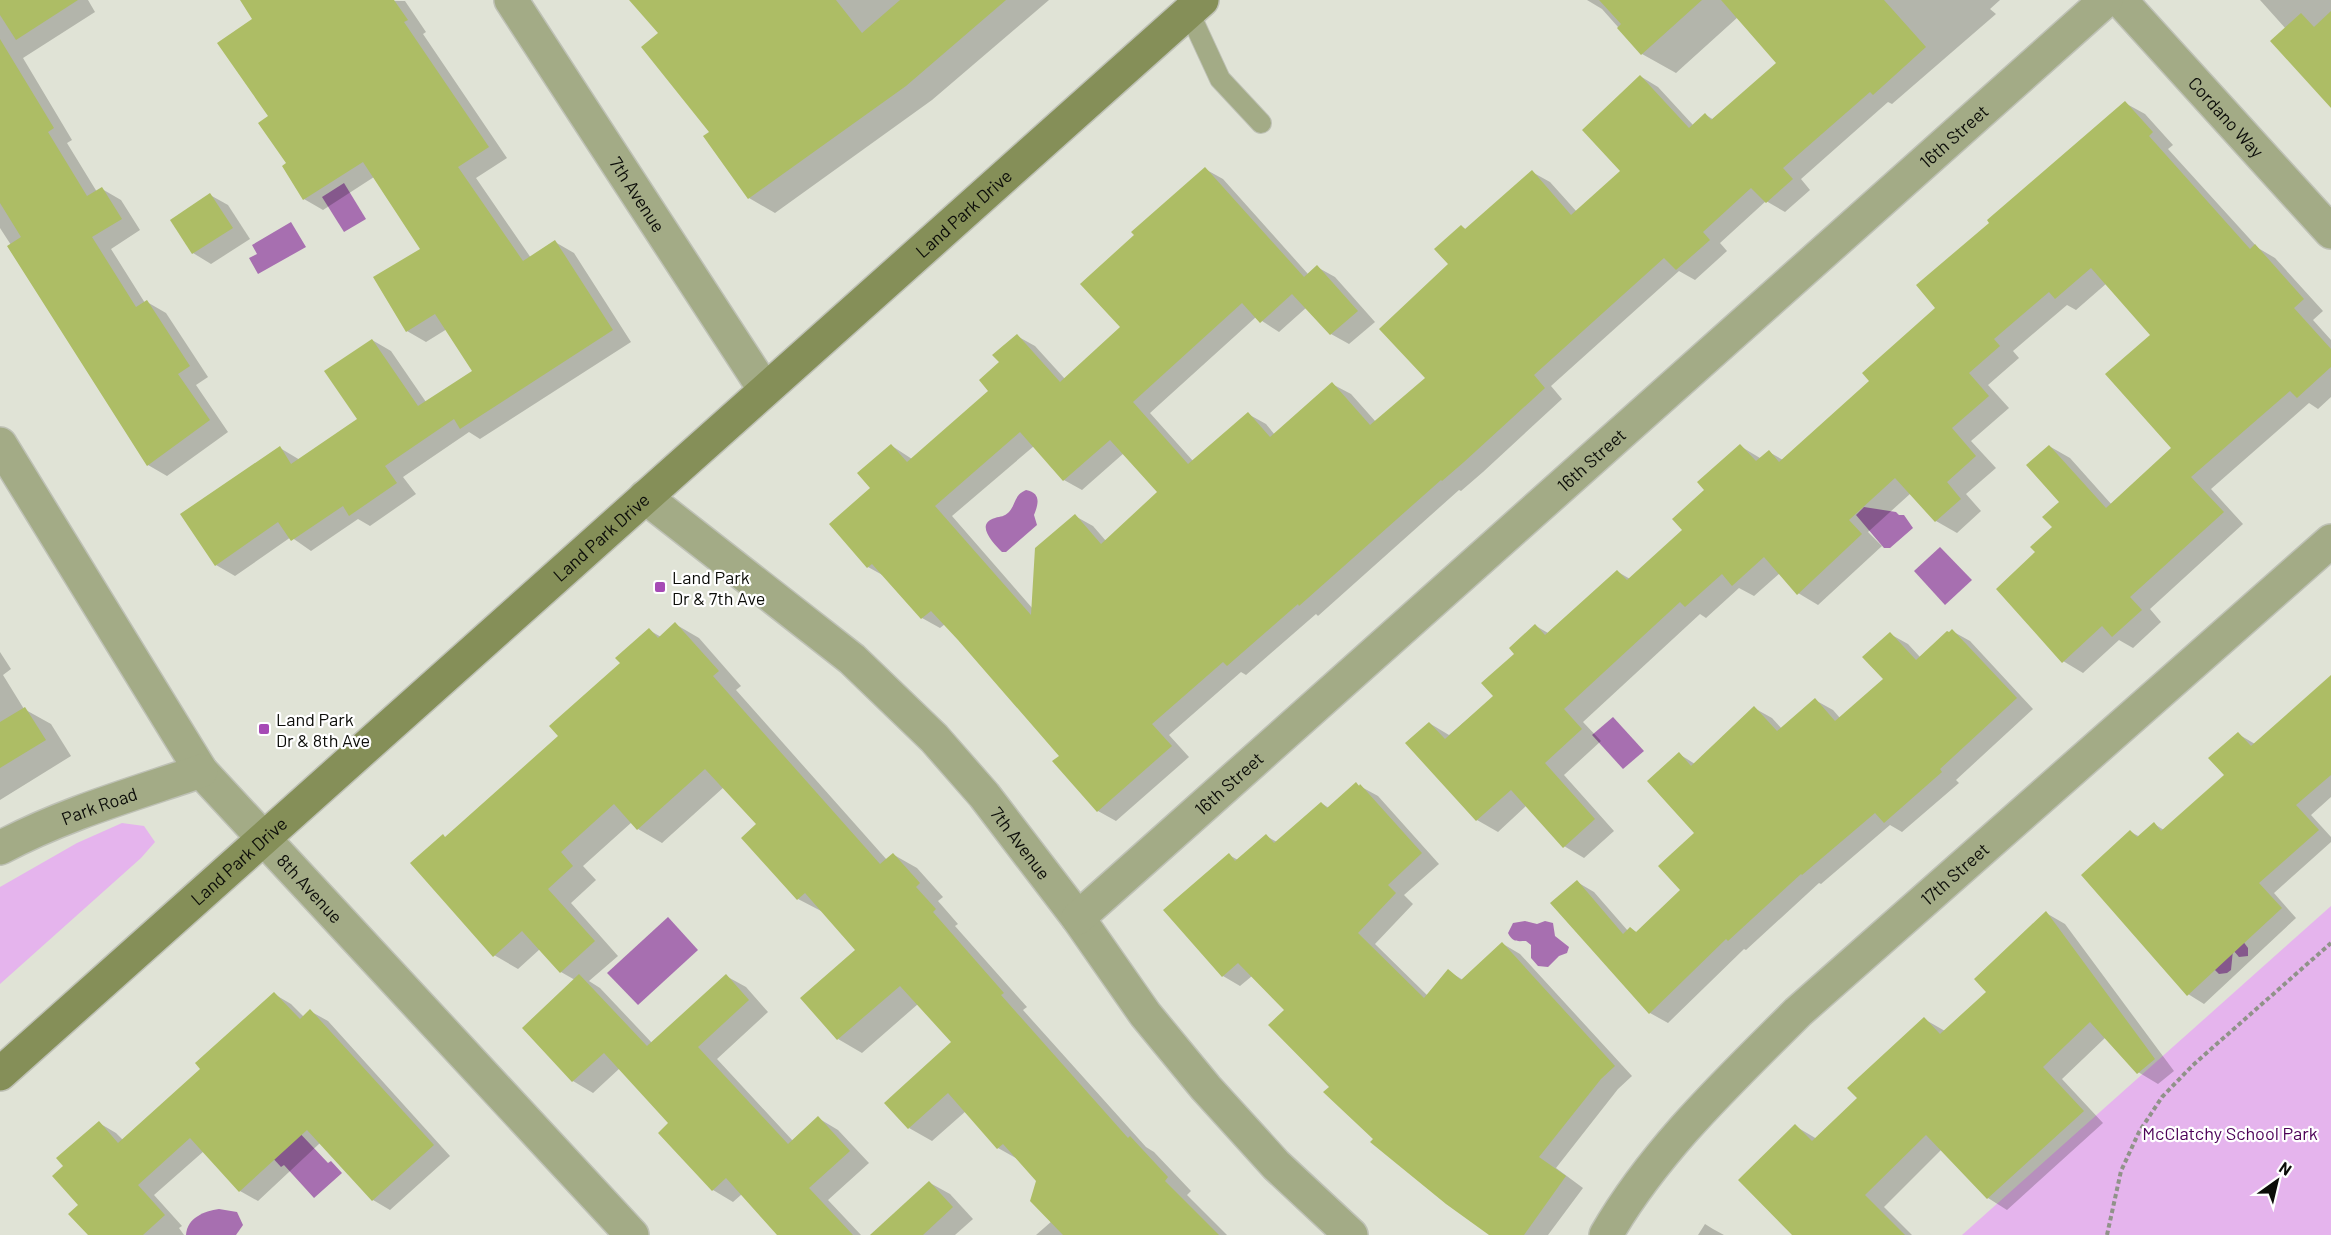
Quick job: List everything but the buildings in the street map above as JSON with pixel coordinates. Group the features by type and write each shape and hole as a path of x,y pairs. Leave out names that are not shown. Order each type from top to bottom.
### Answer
{"main road":[{"name":"Land Park Drive","path":"0,1074 765,390 1190,4"}],"street":[{"name":"7th Avenue","path":"511,0 765,390"},
{"name":"16th Street","path":"1078,918 2106,0"},
{"name":"Cordano Way","path":"2120,0 2331,232"},
{"name":"8th Avenue","path":"0,444 201,771 632,1235"},
{"name":"7th Avenue","path":"645,497 808,623 890,694 934,738 984,795 1078,918 1145,1014 1206,1088 1276,1165 1351,1235"},
{"name":"17th Street","path":"1606,1235 1620,1210 1666,1150 1732,1077 1798,1012 2331,540"},
{"name":"Park Road","path":"0,848 98,806 201,771"}],"lane":[{"path":"1190,4 1220,79 1261,123"}],"path":[{"path":"2107,1235 2121,1171 2139,1132 2162,1097 2193,1065 2331,943"}],"green space":[{"path":"122,823 144,826 155,842 141,858 0,984 0,887 77,843"},
{"name":"McClatchy School Park","path":"2331,906 2331,1235 1962,1235"}],"shaded area":[{"path":"344,183 366,219 344,232 322,197"},
{"path":"291,222 306,247 258,274 249,258 257,254 252,245"},
{"path":"1026,490 1035,494 1038,500 1034,515 1037,525 1006,552 1002,552 988,534 986,525 989,521 1007,514 1019,494"},
{"path":"1864,507 1904,515 1913,528 1890,548 1884,548 1856,515"},
{"path":"1940,547 1972,580 1945,605 1914,571"},
{"path":"1613,717 1644,751 1623,769 1592,735"},
{"path":"668,917 698,950 638,1005 607,973"},
{"path":"1525,921 1537,924 1545,921 1553,923 1555,936 1569,947 1567,953 1559,956 1548,967 1538,966 1531,958 1531,945 1526,941 1514,940 1508,933 1513,923"},
{"path":"2242,940 2248,948 2248,956 2239,957 2233,950 2231,970 2219,974 2214,969"},
{"path":"294,1127 328,1163 331,1161 342,1173 314,1198 284,1165 281,1167 258,1142"},
{"path":"219,1209 237,1212 243,1225 236,1235 186,1235 189,1224 197,1216"}],"place":[{"name":"Land Park Dr & 7th Ave","path":"660,587"},
{"name":"Land Park Dr & 8th Ave","path":"264,729"}]}
